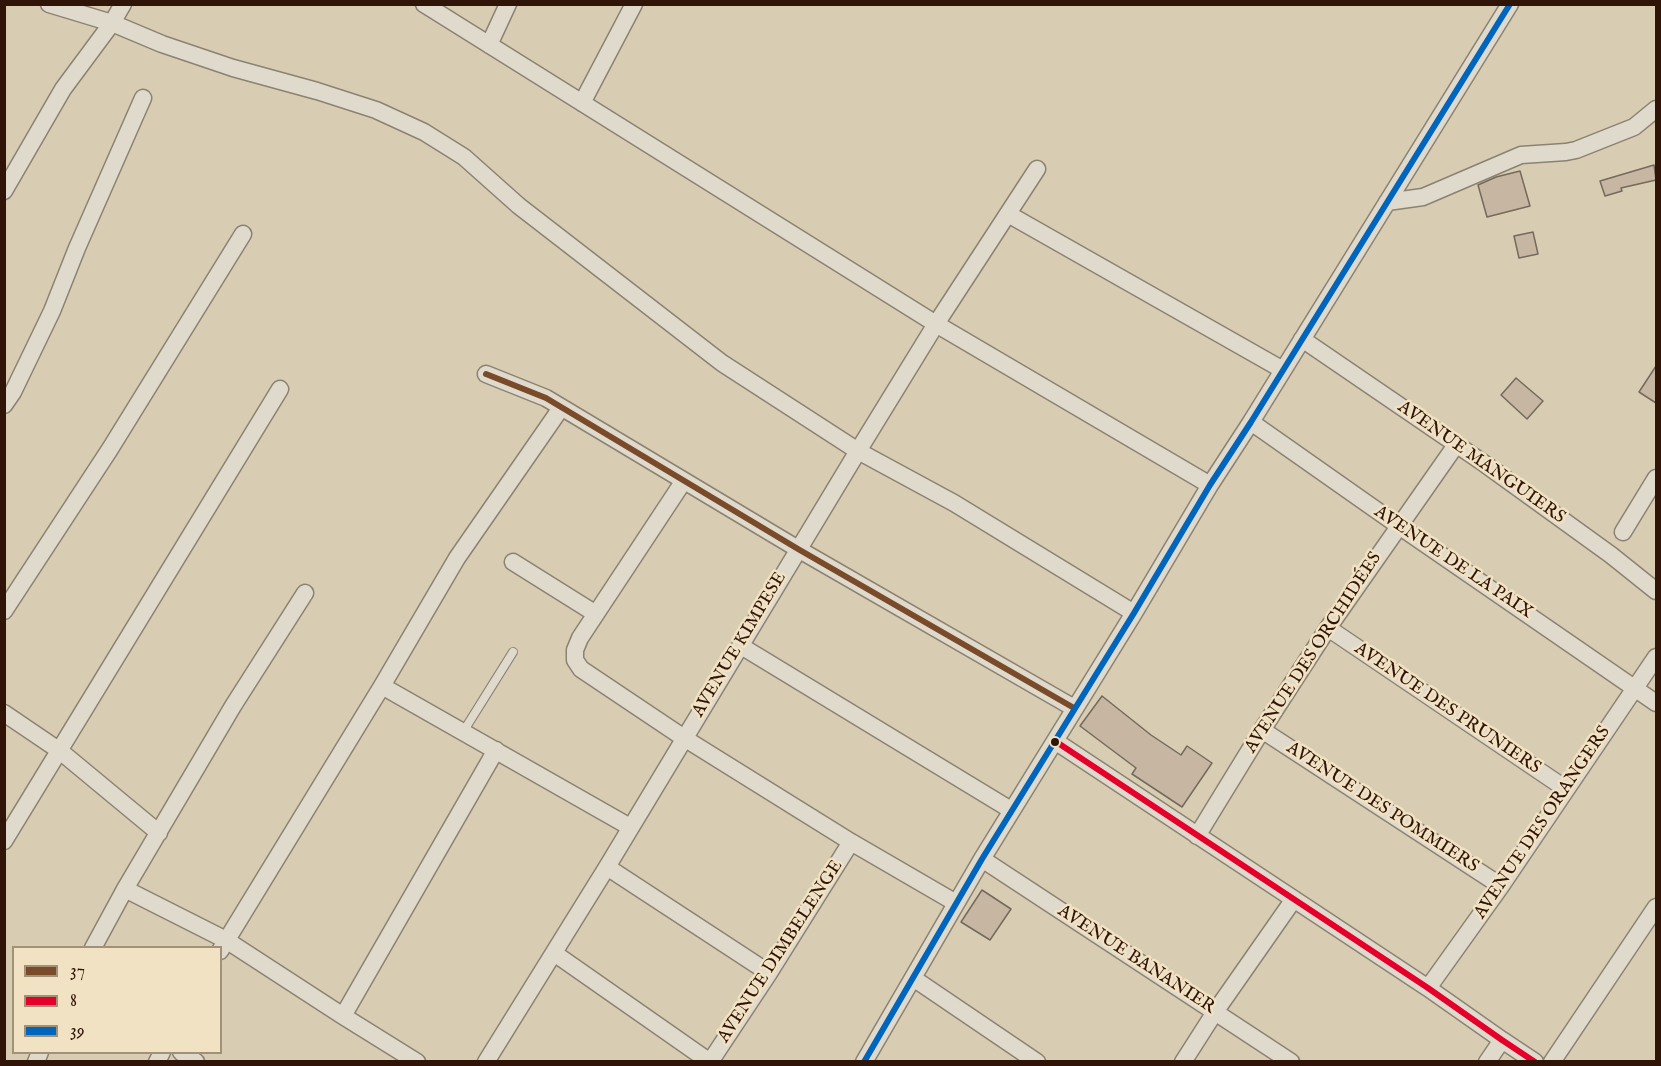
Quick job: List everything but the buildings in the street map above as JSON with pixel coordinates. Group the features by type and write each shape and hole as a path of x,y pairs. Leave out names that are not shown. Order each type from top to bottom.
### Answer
{"street":[{"path":"49,4 112,23 162,44 233,68 376,110 424,132 464,157 519,206 722,363 858,451 954,503 1134,613"},
{"path":"4,191 63,89 112,23 123,4"},
{"path":"423,4 936,324 1210,485"},
{"path":"489,45 508,4"},
{"path":"582,103 634,4"},
{"path":"864,1062 1011,810 1509,4"},
{"path":"4,405 13,393 52,311 76,248 142,98"},
{"path":"1387,202 1423,196 1521,155 1576,150 1634,127 1656,108"},
{"name":"AVENUE KIMPESE","path":"486,1062 936,324 1037,169"},
{"path":"1008,214 1283,370"},
{"path":"4,611 110,449 243,234"},
{"name":"AVENUE MANGUIERS","path":"1302,339 1485,464 1611,555 1656,591"},
{"path":"486,374 546,398 683,482 1074,708"},
{"path":"4,841 280,389"},
{"path":"223,945 382,686 457,558 561,408"},
{"name":"AVENUE DE LA PAIX","path":"1251,422 1656,703"},
{"name":"AVENUE DES ORCHIDÉES","path":"1197,836 1328,628 1456,445"},
{"path":"683,482 580,638 574,650 575,660 581,669 684,738 851,842 956,903"},
{"path":"1623,532 1654,487"},
{"path":"513,562 596,614"},
{"path":"94,946 233,706 305,593"},
{"name":"AVENUE DES PRUNIERS","path":"1328,628 1566,789"},
{"path":"741,646 1011,810"},
{"name":"AVENUE DES ORANGERS","path":"1428,988 1501,886 1656,657"},
{"path":"382,686 630,827"},
{"path":"4,713 60,751 159,833"},
{"name":"AVENUE DES POMMIERS","path":"1262,730 1501,886"},
{"path":"1055,741 1428,988 1535,1062"},
{"path":"343,1016 496,750"},
{"name":"AVENUE DIMBELENGE","path":"710,1062 851,842"},
{"name":"AVENUE BANANIER","path":"982,859 1291,1062"},
{"path":"607,867 769,973"},
{"path":"125,889 343,1016 417,1062"},
{"path":"1183,1062 1294,899"},
{"path":"1552,1062 1656,907"},
{"path":"554,953 710,1062"},
{"path":"913,978 1038,1062"},
{"path":"1487,1062 1502,1040"},
{"path":"183,1054 196,1062"}],"lane":[{"path":"464,732 513,652"}],"transit line":[{"name":"39","path":"864,1062 982,859 1210,485 1510,4"},
{"name":"37","path":"486,374 546,398 798,549 1074,708"},
{"name":"8","path":"1055,741 1428,988 1535,1062"}]}
